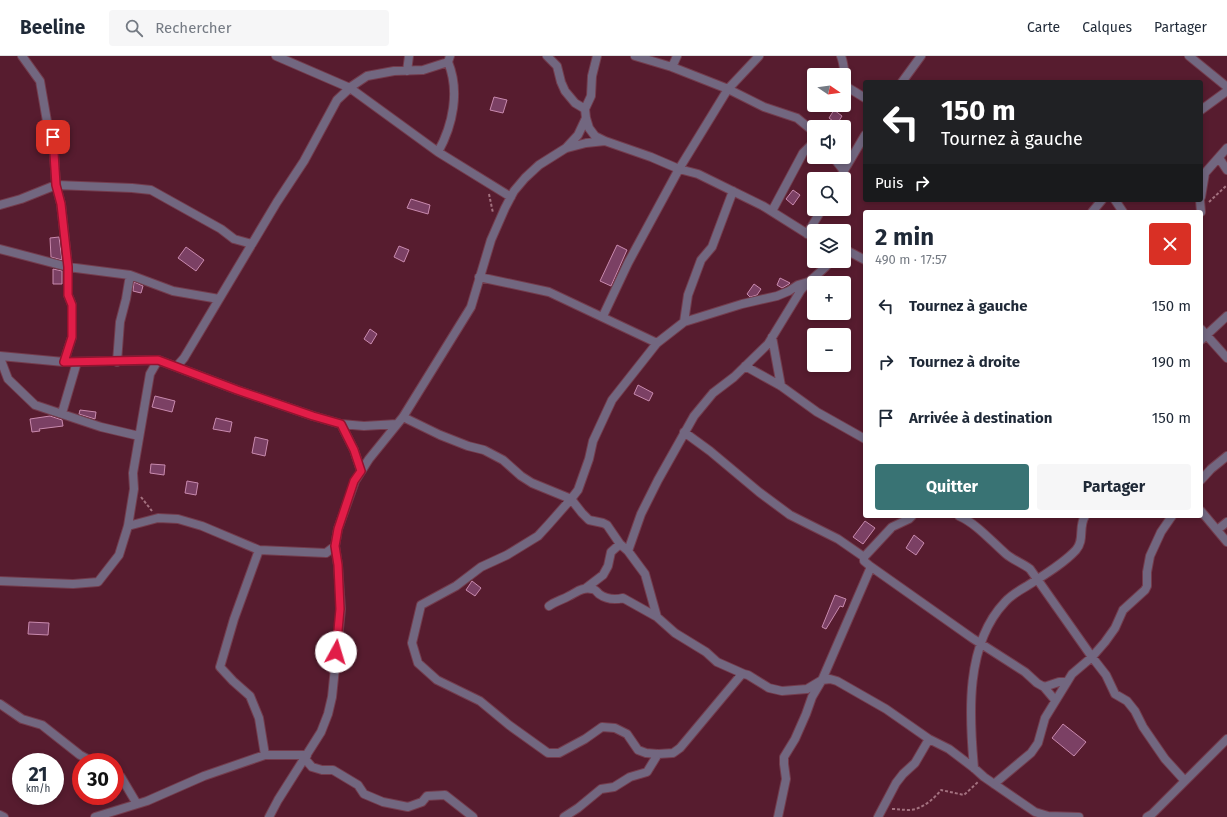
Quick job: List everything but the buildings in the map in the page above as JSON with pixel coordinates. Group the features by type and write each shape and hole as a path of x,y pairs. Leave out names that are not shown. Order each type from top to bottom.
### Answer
{"street":[{"path":"22,56 40,81 48,127 53,137 56,185 61,204 68,267 68,295 72,305 72,337 64,362"},
{"path":"276,56 350,88 438,152 511,197"},
{"path":"407,71 409,56"},
{"path":"547,56 557,66 565,91 575,104 585,109"},
{"path":"597,56 592,76 591,96 585,109 586,118 595,136 679,169 698,174 772,211 807,234"},
{"path":"635,56 672,67 728,89 764,107 797,118 807,126"},
{"path":"672,67 677,56"},
{"path":"603,316 628,263 679,169 728,89 759,56"},
{"path":"841,56 847,87 863,97"},
{"path":"903,80 921,56"},
{"path":"1189,56 1227,87"},
{"path":"177,366 184,358 277,202 304,161 337,100 350,88 367,76 394,71 423,70 449,59 454,91 453,111 444,141 438,152"},
{"path":"1203,109 1227,91"},
{"path":"269,817 321,732 328,714 332,697 340,609 338,565 335,546 338,529 354,481 374,452 404,417 470,307 495,230 511,197 526,178 539,165 566,148 578,136 586,118"},
{"path":"838,164 844,171 863,138"},
{"path":"566,148 586,143 605,141"},
{"path":"1203,188 1205,173 1227,148"},
{"path":"772,211 803,153 807,149"},
{"path":"1219,158 1227,170"},
{"path":"0,205 21,199 56,185 151,190 221,229 234,239 252,244"},
{"path":"684,322 688,295 701,260 712,247 733,191"},
{"path":"1094,210 1100,202"},
{"path":"0,249 68,267 130,275 173,291 219,299"},
{"path":"851,253 863,259"},
{"path":"816,276 825,268"},
{"path":"117,362 120,322 130,275"},
{"path":"479,277 549,292 603,316 657,343"},
{"path":"744,674 741,675 720,699 680,748 673,753 646,753 638,750 627,734 615,728 602,727 585,739 559,753 548,753 480,701 437,680 418,663 412,643 421,606 456,586 481,567 507,555 538,536 572,498 578,490 589,459 593,441 612,400 657,343 684,322 742,304 777,296 798,285 807,282"},
{"path":"628,551 641,514 658,480 694,416 713,394 768,344 792,304 807,283"},
{"path":"1227,316 1203,335 1227,358"},
{"path":"772,337 781,386"},
{"path":"140,436 100,427 35,405 8,379 0,357 64,362 158,360 237,390 341,424 364,426 397,424"},
{"path":"0,580 73,584 98,582 119,555 128,526 134,489 133,473 150,374 158,360"},
{"path":"62,413 77,362"},
{"path":"745,366 781,386 817,412 863,437"},
{"path":"404,417 447,438 484,450 503,460 521,476 532,483 572,498 582,513 589,520 607,525 620,544 628,551 645,574 657,617"},
{"path":"341,424 354,450 361,471"},
{"path":"684,432 710,451 758,492 790,515 838,540 864,557 864,561 870,566 981,644 1025,672 1044,687 1055,700"},
{"path":"1203,478 1210,469 1227,456"},
{"path":"1203,513 1226,539"},
{"path":"128,526 158,518 178,519 202,526 259,550 326,553 335,546"},
{"path":"864,557 892,527 910,518"},
{"path":"963,518 983,533 1007,555 1030,569 1106,676 1115,694 1127,702 1135,711 1143,727 1165,759 1185,781"},
{"path":"974,768 971,738 972,681 984,634 1005,601 1064,561 1078,549 1081,541 1082,521 1084,518"},
{"path":"994,784 1019,764 1038,743 1045,718 1072,674 1092,657 1115,628 1123,610 1145,590 1147,586 1147,572 1150,556 1161,532 1171,518"},
{"path":"1218,530 1227,522"},
{"path":"586,588 603,575 608,566 611,552 620,544"},
{"path":"259,550 234,619 220,667 250,696 259,718 265,756"},
{"path":"778,817 786,779 784,757 795,739 812,697 822,680 870,570 870,566"},
{"path":"549,606 577,590 586,588 593,589 601,595 609,598 617,600 623,598 657,617 676,633 706,652 717,662 748,675 768,688 782,691 807,689 822,680 830,679 844,684 895,715 929,739 949,749 974,768 984,778 1035,812 1042,815 1079,817"},
{"path":"1044,687 1058,682 1067,682"},
{"path":"0,704 22,719 42,725 77,753"},
{"path":"878,817 896,783 903,774 916,763 929,739"},
{"path":"1147,817 1152,814 1227,739"},
{"path":"564,817 578,808 601,789 614,787 630,777 647,772 658,754"},
{"path":"95,817 147,801 204,776 265,756 306,757"},
{"path":"306,757 312,767 322,770 333,770 358,785 364,794 382,802 408,807 422,802 427,796 445,795 474,817"},
{"path":"124,782 137,804"},
{"path":"0,815 4,817"}],"path":[{"path":"485,181 492,205 495,230"},
{"path":"1201,204 1227,185"},
{"path":"134,489 158,518"},
{"path":"886,803 891,809 910,810 935,798 941,790 964,795 984,778"}],"route":[{"path":"53,137 56,185 61,204 68,267 68,295 72,305 72,337 64,362 158,360 237,390 341,424 354,450 361,471 354,481 338,529 335,546 338,565 340,609 336,652"}]}
